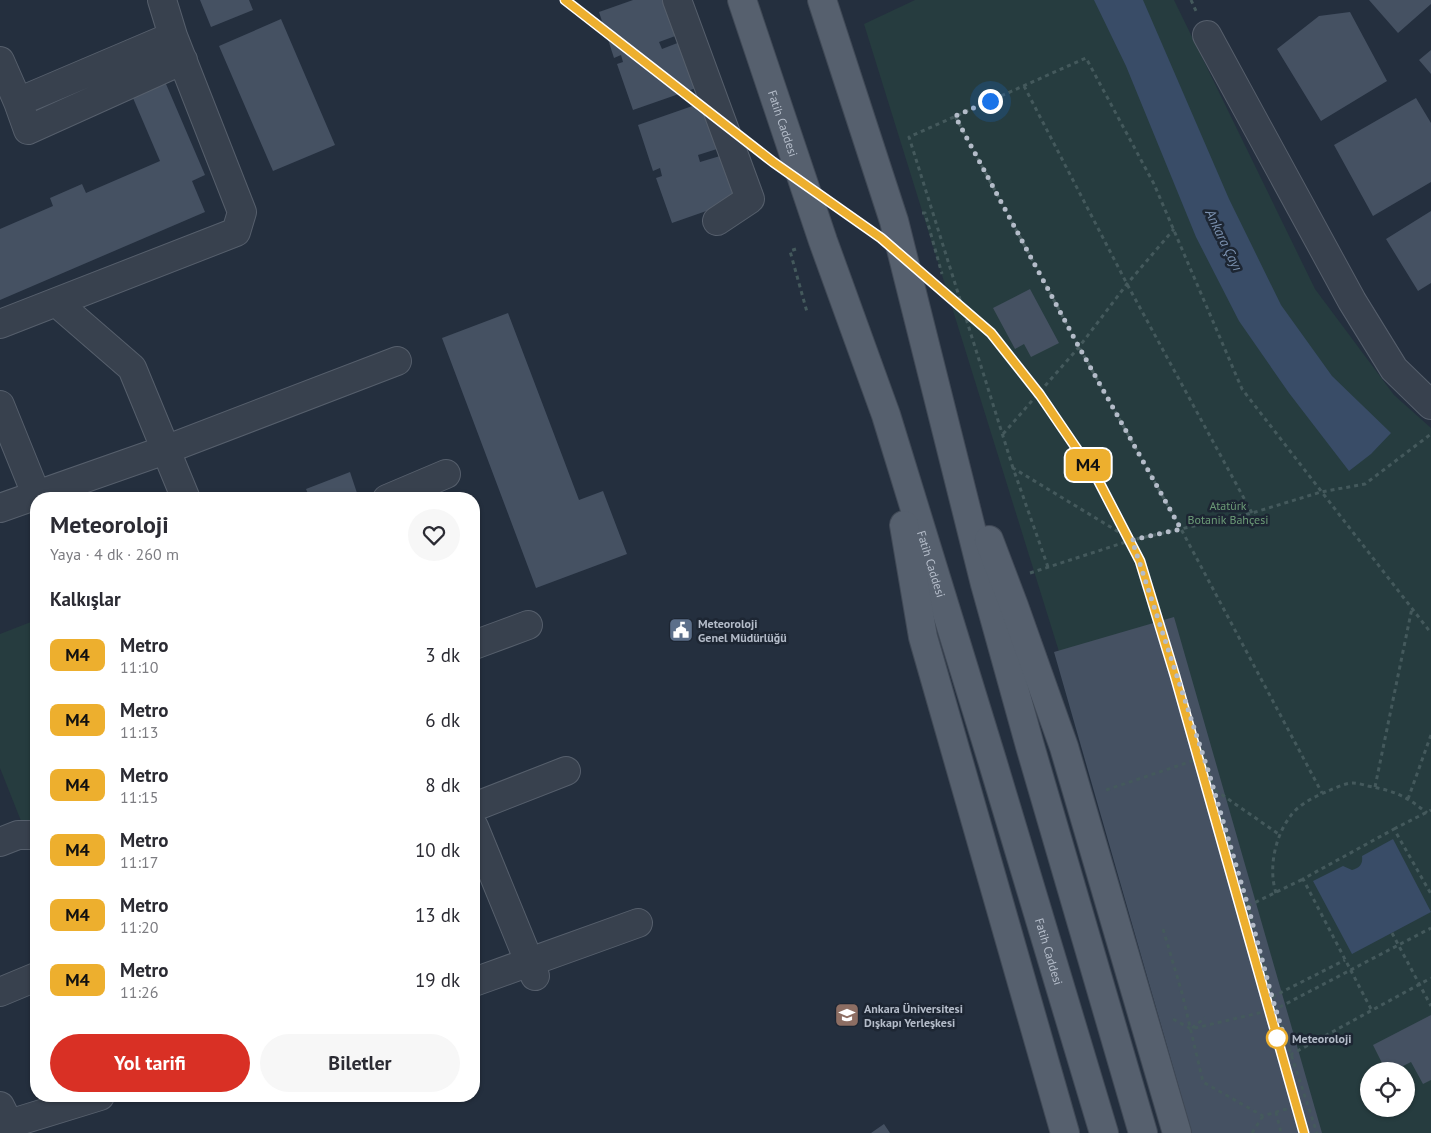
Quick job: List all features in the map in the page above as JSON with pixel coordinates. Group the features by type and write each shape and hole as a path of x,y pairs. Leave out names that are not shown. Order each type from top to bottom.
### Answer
{"main road":[{"name":"Fatih Caddesi","path":"742,0 823,241 886,415 1104,1133"},
{"path":"822,0 894,221 985,584 1030,746 1143,1133"},
{"path":"886,415 923,637 1066,1133"},
{"path":"950,446 1004,577 1064,747 1177,1133"}],"street":[{"path":"0,324 236,232 242,212 178,48 162,0"},
{"path":"677,0 750,199 717,221"},
{"path":"1207,35 1352,301 1394,369 1431,406"},
{"path":"10,93 178,48"},
{"path":"0,61 10,93 28,130 178,48"},
{"path":"57,303 132,368 183,492"},
{"path":"52,492 396,361"},
{"path":"0,405 36,492"},
{"path":"404,492 446,474"},
{"path":"0,508 30,499"},
{"path":"480,643 528,625"},
{"path":"480,805 566,771"},
{"path":"0,842 18,835 30,835"},
{"path":"480,842 532,969"},
{"path":"480,981 532,969 638,923"},
{"path":"0,992 30,980"},
{"path":"0,1106 9,1124 80,1102"}],"path":[{"path":"1048,567 1013,468 909,137 1086,58 1154,184 1242,389 1431,633"},
{"path":"1024,86 1127,284 1252,512"},
{"path":"955,116 1079,347 1181,529 1322,793"},
{"path":"925,213 942,274"},
{"path":"1003,435 1079,347 1127,284 1174,229"},
{"path":"790,251 807,312"},
{"path":"1028,574 1132,540 1252,512 1321,492 1366,484 1431,434"},
{"path":"1013,468 1132,540 1214,789 1272,997 1316,1133"},
{"path":"1375,787 1412,608"},
{"path":"1408,798 1431,735"},
{"path":"1105,790 1204,757"},
{"path":"1276,893 1273,869 1280,835 1293,813 1322,793 1354,783 1386,789 1408,798 1427,813"},
{"path":"1214,789 1280,835"},
{"path":"1248,906 1303,879 1431,810"},
{"path":"1394,829 1431,894"},
{"path":"1303,879 1371,1010"},
{"path":"1137,999 1190,1029 1276,1009 1431,928"},
{"path":"1163,929 1182,993 1203,1082 1263,1116"},
{"path":"1392,933 1431,1006"},
{"path":"1272,997 1345,960"},
{"path":"1290,1054 1431,978"},
{"path":"1190,1029 1206,1018"},
{"path":"1252,1133 1263,1116 1306,1104"},
{"path":"1276,1112 1281,1133"}],"green space":[{"name":"Atatürk Botanik Bahçesi","path":"915,0 1174,0 1315,289 1394,395 1431,428 1431,1133 1202,1133 1083,729 864,24"},
{"path":"30,622 30,829 25,831 0,768 0,634"}],"water":[{"name":"Ankara Çayı","path":"1094,0 1143,0 1229,199 1281,305 1332,376 1391,433 1371,454 1349,471 1289,393 1239,321 1196,237 1126,66"},
{"path":"1393,839 1431,912 1352,954 1313,881 1343,866 1352,870 1357,868 1362,861 1362,856"}],"building":[{"path":"200,0 249,0 253,10 211,27"},
{"path":"633,0 666,0 678,35 659,42 662,49 680,42 696,88 633,110 617,64 623,62 621,55 614,58 599,12"},
{"path":"1369,0 1431,0 1431,4 1398,33"},
{"path":"1350,12 1387,81 1321,121 1277,49 1319,16"},
{"path":"281,19 335,145 273,171 219,46"},
{"path":"1431,50 1431,74 1419,60"},
{"path":"163,77 205,175 192,181 205,212 0,300 0,229 53,206 50,198 82,184 86,193 160,161 130,91"},
{"path":"1416,98 1431,123 1431,182 1373,216 1334,145"},
{"path":"701,103 717,149 698,155 700,162 720,156 735,201 672,223 656,178 662,176 660,168 653,171 638,125"},
{"path":"1431,211 1431,283 1418,291 1386,239"},
{"path":"1030,289 1059,343 1031,357 1024,344 1015,349 993,308"},
{"path":"508,313 579,500 603,491 627,554 536,588 442,338"},
{"path":"350,472 357,492 307,492 306,489"},
{"path":"1174,617 1322,1133 1192,1133 1054,652"},
{"path":"1431,1015 1431,1080 1423,1084 1415,1069 1415,1062 1382,1062 1373,1045"},
{"path":"884,1124 890,1133 871,1133"}],"metro line":[{"name":"M4","path":"565,0 773,162 881,238 991,333 1040,395 1098,480 1140,561 1175,676 1304,1133"}],"place":[{"name":"Meteoroloji Genel Müdürlüğü","path":"681,630"},
{"name":"Ankara Üniversitesi Dışkapı Yerleşkesi","path":"847,1015"},
{"name":"Meteoroloji","path":"1277,1038"}],"route":[{"path":"990,101 955,116 1079,347 1181,529 1132,540 1204,757 1248,906 1285,1039 1277,1038"}]}
